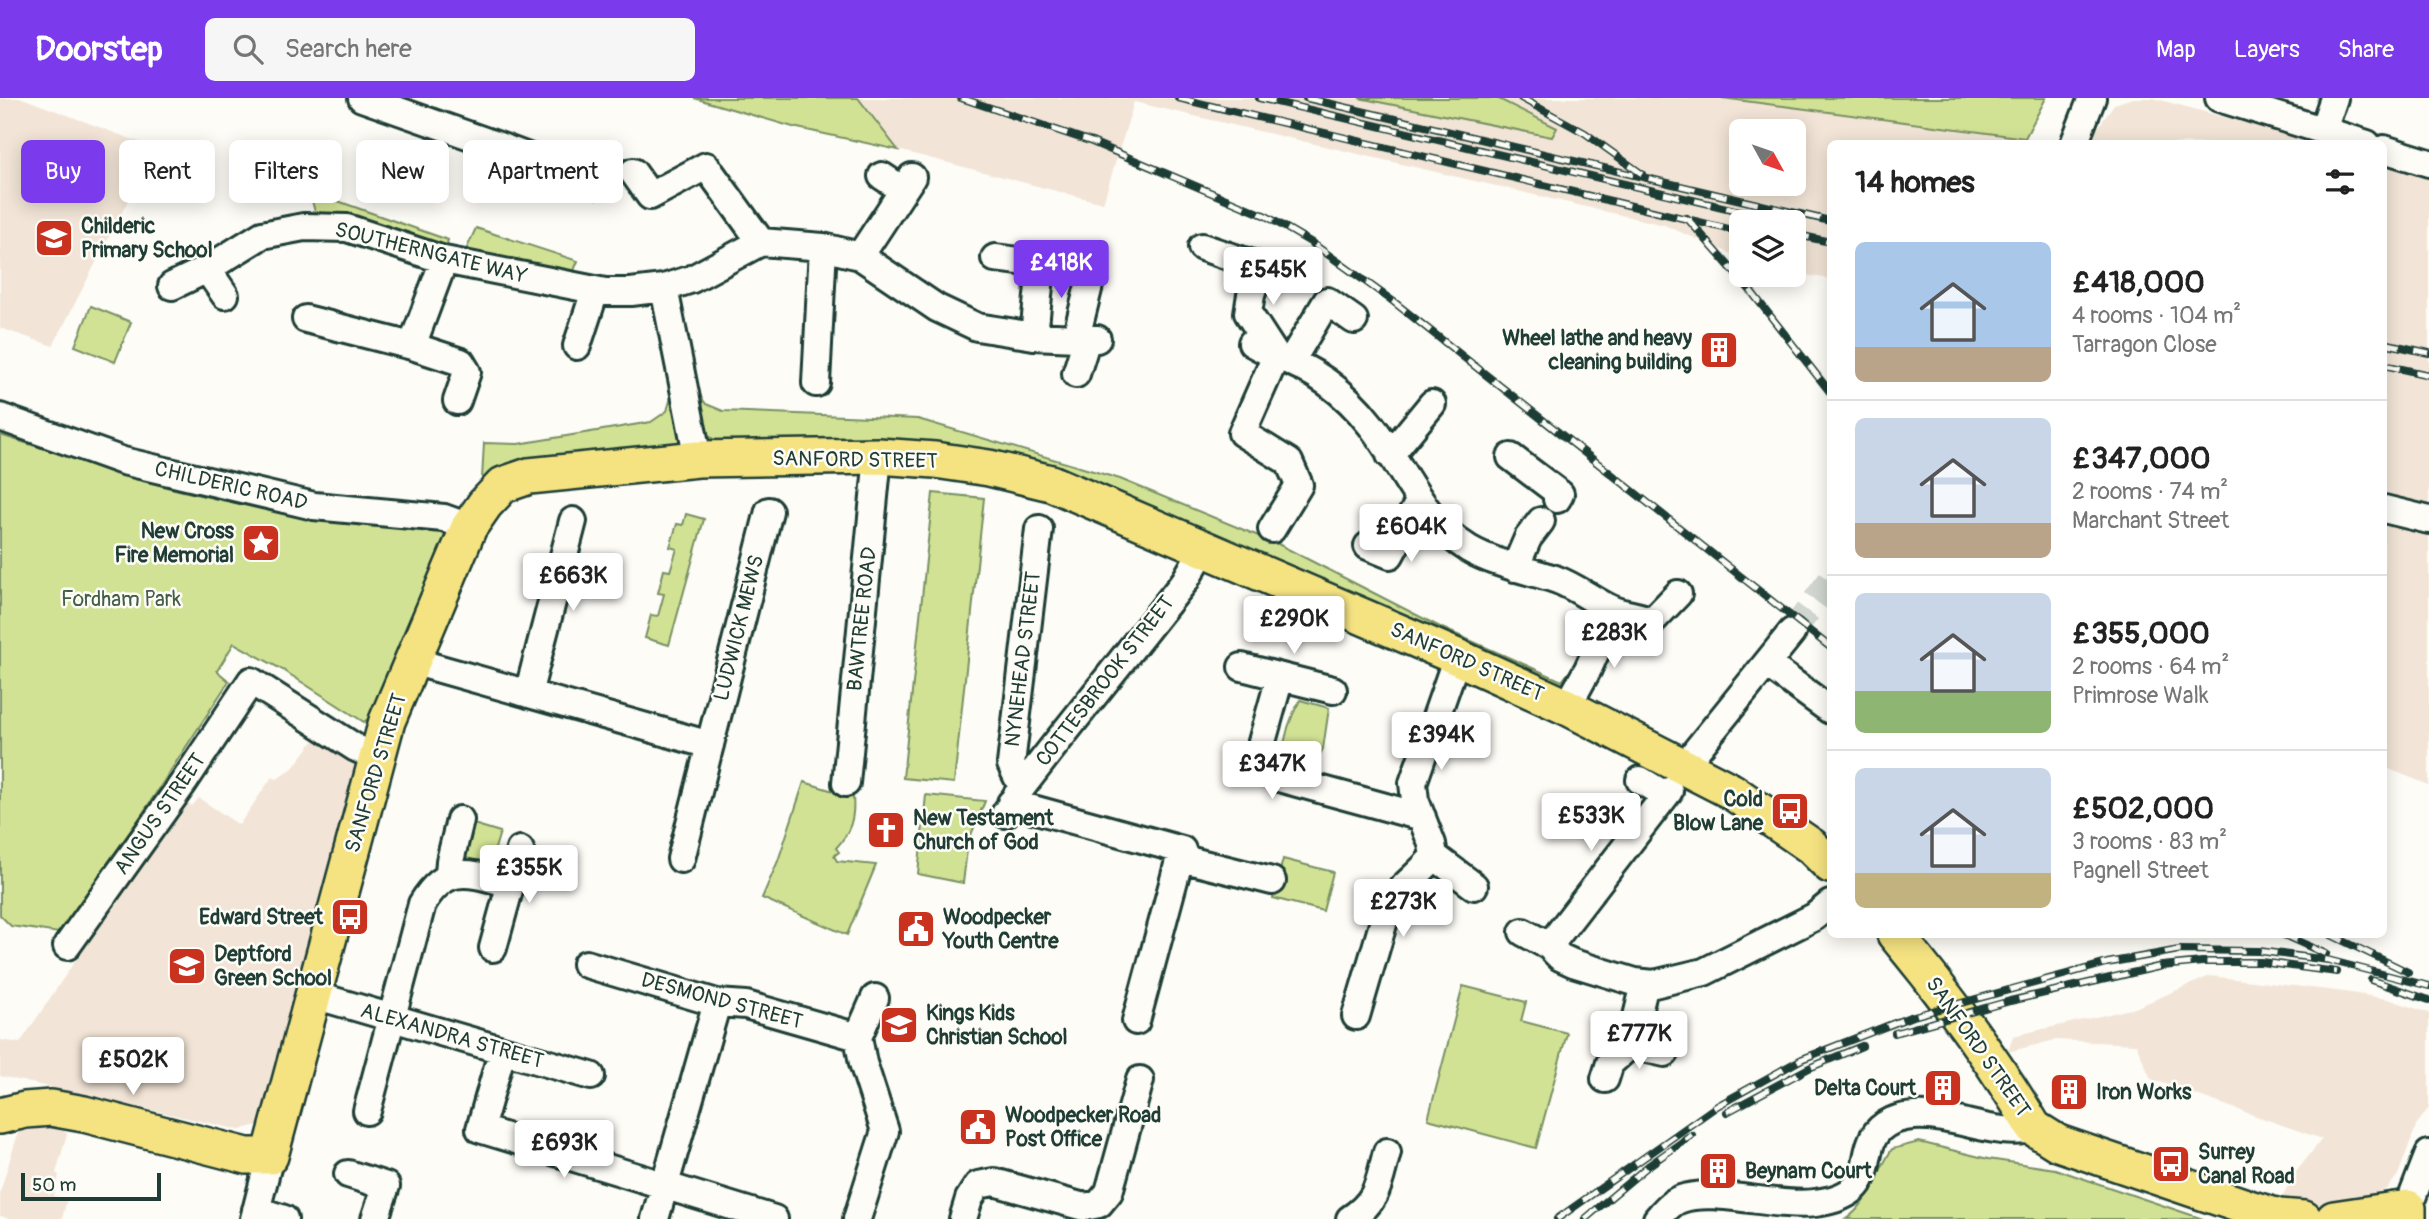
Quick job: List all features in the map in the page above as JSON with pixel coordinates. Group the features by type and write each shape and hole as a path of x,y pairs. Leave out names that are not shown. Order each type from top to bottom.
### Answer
{"main road":[{"name":"SANFORD STREET","path":"270,1156 314,995 367,751 387,721 469,527 503,485 529,476 698,459 878,456 989,468 1051,483 1567,707 1673,784 1731,791 1811,846 1827,862"},
{"name":"SANFORD STREET","path":"1898,938 1947,999 2034,1128"},
{"path":"0,1116 51,1108 247,1156 270,1156"},
{"path":"2034,1128 2058,1143 2252,1209 2279,1217 2304,1219"},
{"path":"2334,1219 2408,1214"}],"street":[{"path":"2076,140 2092,98"},
{"path":"2219,98 2354,140"},
{"path":"2323,130 2334,98"},
{"path":"376,100 483,140"},
{"path":"2387,150 2429,163"},
{"path":"633,172 650,197 706,166 761,242 823,247 860,256 937,308 977,327 1034,336 1087,338"},
{"path":"860,256 899,181"},
{"name":"SOUTHERNGATE WAY","path":"172,286 208,269 262,235 304,227 347,228 444,260 595,291 631,292 664,288 692,279 761,242"},
{"path":"816,383 823,247"},
{"path":"1202,247 1261,267 1248,313 1284,358"},
{"path":"995,258 1050,268 1034,336"},
{"path":"412,346 444,260"},
{"path":"208,269 225,295"},
{"path":"1076,374 1087,338 1092,273"},
{"path":"664,288 698,459"},
{"path":"577,346 595,291"},
{"path":"1272,529 1299,485 1289,462 1232,430 1327,301 1354,320"},
{"path":"306,319 412,346 461,362 467,372 457,401"},
{"path":"1252,343 1337,388 1371,424 1420,500 1441,526 1469,549 1515,568 1559,580 1614,611 1647,625 1678,594"},
{"path":"1390,455 1432,404"},
{"name":"CHILDERIC ROAD","path":"0,417 123,461 314,506 444,518 469,527"},
{"name":"BAWTREE ROAD","path":"846,783 878,456"},
{"path":"1511,457 1560,494 1557,499"},
{"path":"1390,555 1420,500"},
{"path":"2387,510 2429,520"},
{"name":"LUDWICK MEWS","path":"681,859 769,511"},
{"path":"528,694 573,521"},
{"path":"1515,568 1528,538 1541,521"},
{"name":"NYNEHEAD STREET","path":"1013,802 1011,764 1038,529"},
{"name":"COTTESBROOK STREET","path":"1013,802 1185,581 1204,548"},
{"path":"1567,707 1588,669 1614,611"},
{"path":"1549,946 1792,632"},
{"path":"1457,657 1413,783 1415,800 1434,856 1474,886"},
{"path":"412,661 710,745"},
{"path":"1766,664 1827,708"},
{"path":"1242,667 1333,691"},
{"path":"1280,677 1261,749 1261,761 1267,771 1279,778 1422,817"},
{"name":"ANGUS STREET","path":"67,946 184,782 251,681 367,751"},
{"path":"1640,780 1673,784"},
{"path":"1013,802 1182,850 1136,1021"},
{"path":"450,875 450,861 460,820"},
{"path":"493,948 520,850"},
{"path":"1356,1016 1388,907 1397,893 1424,870 1434,856"},
{"path":"1180,858 1272,881"},
{"path":"367,1111 422,904 432,887 450,875 468,873 511,884"},
{"path":"1523,932 1573,963 1645,984 1704,972 1814,916 1827,906"},
{"name":"DESMOND STREET","path":"586,964 717,1003 746,1006 858,1037"},
{"path":"1605,1079 1610,1063 1630,1045 1645,984"},
{"name":"ALEXANDRA STREET","path":"314,995 591,1076"},
{"path":"857,1219 886,1131 863,1063 858,1037 875,998"},
{"path":"655,1219 717,1003"},
{"path":"1630,1045 1665,1053"},
{"path":"502,1052 481,1129 774,1219"},
{"path":"963,1219 969,1199 978,1185 994,1182 1084,1207 1100,1204 1109,1192 1140,1080"},
{"path":"1662,1214 1683,1198 1699,1195 1793,1204 1812,1204 1838,1198 1860,1184 1872,1141 1880,1129 1893,1121 1910,1116 2016,1132 2034,1128"},
{"path":"1350,1219 1374,1198 1387,1152"},
{"path":"2408,1214 2429,1154"},
{"path":"270,1156 255,1215 284,1219"},
{"path":"348,1174 386,1186 375,1219"}],"shaded area":[{"name":"Childeric Primary School","path":"0,98 22,98 134,140 119,140 119,203 127,203 53,346 0,328"},
{"path":"858,98 1722,98 2032,140 1827,140 1827,278 1806,275 1806,210 1729,210 1729,253 1664,225 1134,102 1103,203 898,150"},
{"path":"2133,98 2153,98 2301,140 2090,140 2114,104"},
{"path":"2387,164 2429,175 2429,785 2387,768"},
{"name":"Deptford Green School","path":"319,740 354,760 354,769 261,1124 240,1130 0,1076 0,1040 20,1043 183,800 192,806 199,798 239,825 272,777 277,779 293,768 313,741"},
{"path":"2210,976 2388,999 2429,1013 2429,1108 2417,1124 2398,1175 2387,1189 2314,1210 2278,1204 2296,1172 2322,1139 2151,1079 2136,1044 2055,1040 2008,1052 2013,1036 2135,1008"},
{"path":"59,1127 67,1134 56,1173 59,1175 54,1196 67,1199 62,1219 11,1219 0,1216 0,1192 19,1130"}],"green space":[{"path":"694,98 858,98 898,150 793,127"},
{"path":"1359,98 1497,98 1557,128 1552,137"},
{"path":"1722,98 2046,98 2025,138"},
{"path":"313,203 342,203 448,240 445,250 316,215"},
{"path":"476,228 578,261 572,275 466,250"},
{"path":"91,306 131,322 115,362 75,346"},
{"path":"696,390 706,404 723,411 918,419 1120,479 1278,544 1442,628 1562,681 1568,673 1571,675 1562,689 1095,485 716,441 705,433"},
{"path":"672,394 682,435 680,444 505,467 482,479 484,443 518,444 651,422 667,411"},
{"name":"Fordham Park","path":"0,435 166,487 221,500 342,521 445,530 449,540 370,717 364,722 283,670 234,643 217,671 229,681 143,813 59,933 11,926 0,915"},
{"path":"933,493 984,498 954,783 903,778"},
{"path":"686,514 704,519 669,645 645,638 651,615 658,616 664,594 658,593 664,570 670,571 677,549 670,547 677,524 683,525"},
{"path":"1300,700 1329,708 1323,749 1312,768 1282,759 1288,728"},
{"path":"804,782 853,797 851,825 836,848 839,852 834,856 837,861 876,865 847,935 762,898 778,861"},
{"path":"926,795 985,801 968,842 963,883 918,874"},
{"path":"470,823 500,832 490,865 460,856"},
{"path":"1283,859 1333,872 1323,911 1273,898"},
{"path":"1463,986 1526,1002 1521,1021 1567,1033 1536,1148 1428,1119"},
{"path":"1919,1142 1988,1159 2055,1169 2203,1219 1846,1219 1867,1196 1892,1149"}],"tunnel":[{"path":"1792,632 1827,585"}],"railway":[{"path":"961,98 1092,142 1266,216 1312,243 1394,302 1827,645"},
{"path":"1178,98 1729,229"},
{"path":"1259,98 1735,210"},
{"path":"1306,98 1827,220"},
{"path":"1521,98 1585,133 1642,174"},
{"path":"1687,218 1750,290 1827,388"},
{"path":"1806,237 1827,241"},
{"path":"2387,344 2429,353"},
{"path":"2387,366 2429,375"},
{"path":"2291,938 2326,954"},
{"path":"2337,938 2408,972"},
{"path":"1557,1219 1717,1106 1802,1059 1910,1017 2107,963 2179,950 2259,951 2328,960 2429,986"},
{"path":"1895,1033 2010,1001 2162,966 2202,962 2261,962 2337,972"},
{"path":"2371,980 2429,1000"},
{"path":"1727,1112 1809,1068 1862,1046"},
{"path":"1585,1219 1648,1166 1692,1135"}],"place":[{"name":"Childeric Primary School","path":"54,238"},
{"name":"Wheel lathe and heavy cleaning building","path":"1719,350"},
{"name":"New Cross Fire Memorial","path":"261,543"},
{"name":"Cold Blow Lane","path":"1790,811"},
{"name":"New Testament Church of God","path":"886,830"},
{"name":"Edward Street","path":"350,917"},
{"name":"Woodpecker Youth Centre","path":"916,929"},
{"name":"Deptford Green School","path":"187,966"},
{"name":"Kings Kids Christian School","path":"899,1025"},
{"name":"Delta Court","path":"1943,1088"},
{"name":"Iron Works","path":"2069,1092"},
{"name":"Woodpecker Road Post Office","path":"978,1127"},
{"name":"Surrey Canal Road","path":"2171,1164"},
{"name":"Beynam Court","path":"1718,1171"}]}
